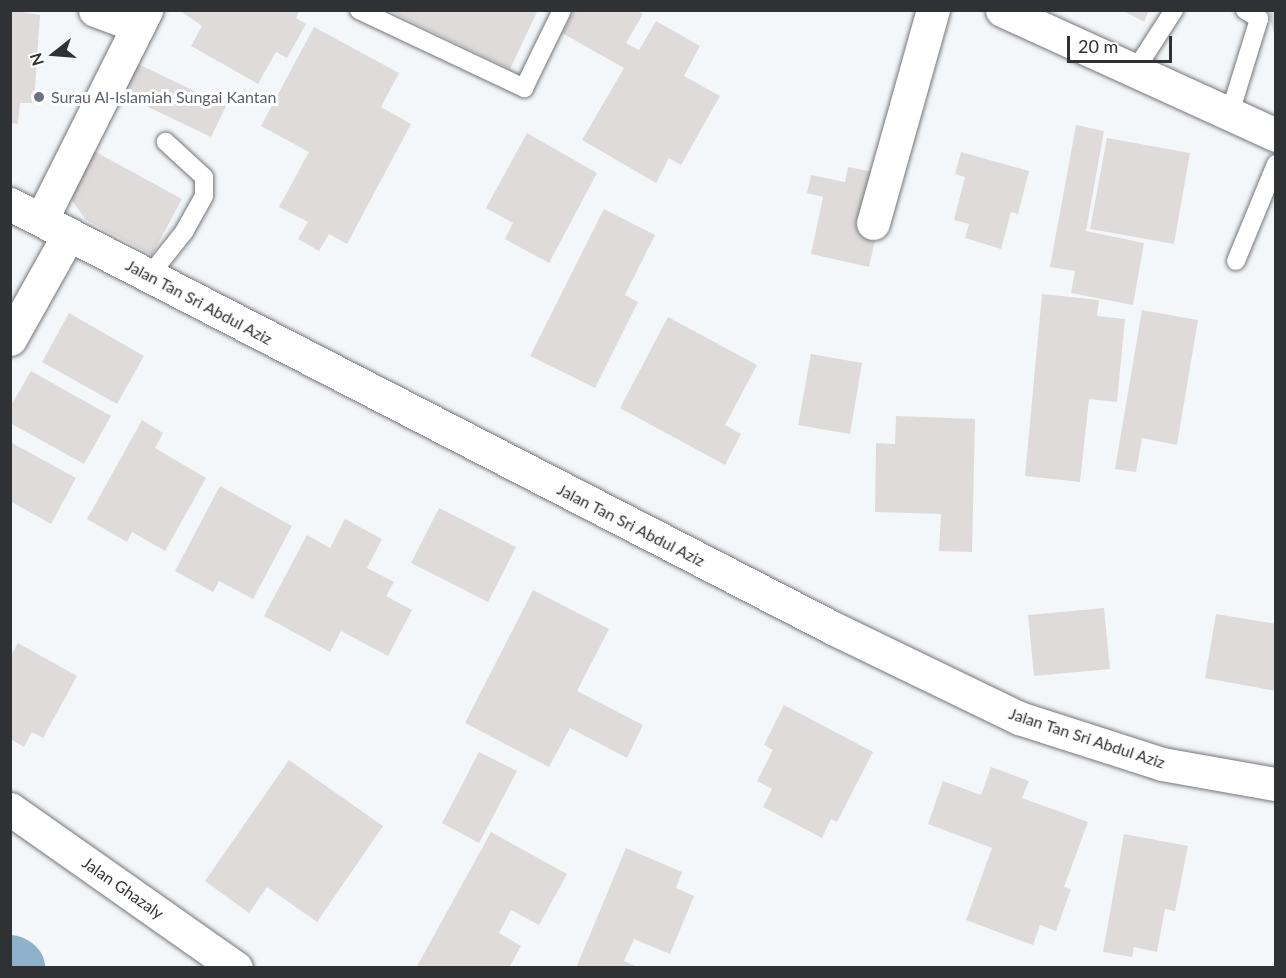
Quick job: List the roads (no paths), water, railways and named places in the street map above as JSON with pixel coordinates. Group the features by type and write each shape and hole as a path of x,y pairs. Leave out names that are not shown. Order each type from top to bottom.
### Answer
{"street":[{"path":"10,339 142,18 95,10"},
{"path":"873,223 933,10"},
{"path":"1002,10 1229,116 1275,135"},
{"name":"Jalan Tan Sri Abdul Aziz","path":"10,204 832,628 1019,718 1162,764 1275,784"},
{"name":"Jalan Ghazaly","path":"10,809 236,968"}],"lane":[{"path":"358,10 524,88 562,10"},
{"path":"1134,72 1174,10"},
{"path":"1229,116 1259,19 1245,10"},
{"path":"149,276 184,232 204,196 204,177 166,142"},
{"path":"1236,261 1275,164"}],"place":[{"name":"Surau Al-Islamiah Sungai Kantan","path":"39,97"}]}
